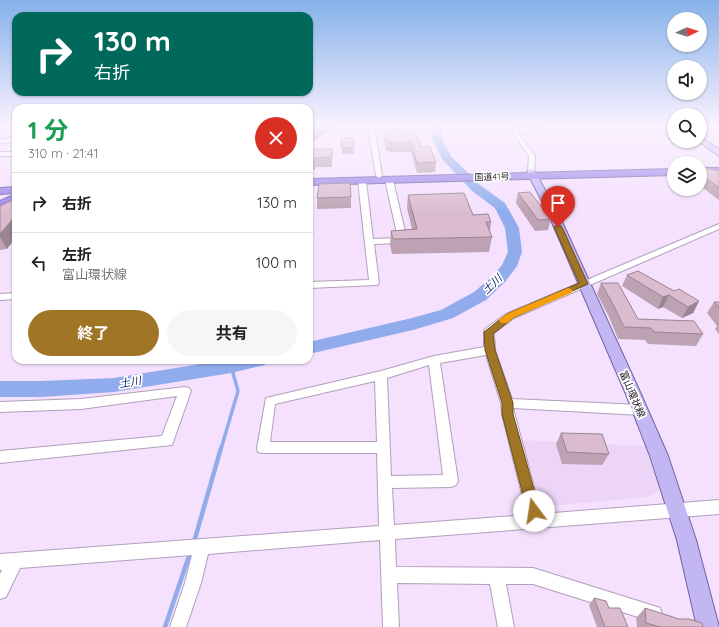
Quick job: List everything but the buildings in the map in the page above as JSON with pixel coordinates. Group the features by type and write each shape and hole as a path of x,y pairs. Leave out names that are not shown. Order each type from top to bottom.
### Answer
{"highway":[{"name":"国道41号","path":"313,182 667,168"},
{"path":"707,168 719,168"},
{"path":"707,171 719,171"},
{"name":"国道41号","path":"532,174 667,172"},
{"name":"国道41号","path":"313,177 358,179"},
{"path":"0,186 12,186"},
{"path":"0,191 12,190"},
{"path":"0,205 12,200"},
{"path":"0,212 12,206"}],"main road":[{"name":"富山環状線","path":"532,174 641,410 659,456 678,511 696,573 708,627"}],"street":[{"path":"370,242 402,240 378,154"},
{"path":"531,154 532,174"},
{"path":"313,285 374,283 370,242 358,179"},
{"path":"536,521 508,414 507,403 490,350 489,332 510,316 719,226"},
{"path":"0,297 12,296"},
{"path":"383,447 263,448 270,401 381,375 434,360 490,350"},
{"path":"384,482 451,481 434,360"},
{"path":"381,375 384,482 388,532 391,627"},
{"path":"0,407 81,404 185,391 166,441 0,457"},
{"path":"507,403 641,410"},
{"path":"0,591 7,561 719,507"},
{"path":"178,627 193,583 202,547"},
{"path":"389,575 533,576 667,618"},
{"path":"496,575 506,627"}],"shaded area":[{"path":"519,440 645,446 660,490 648,497 539,507"}],"waterway":[{"name":"土川","path":"313,347 413,324 447,314 480,296 499,279 509,266 515,252 512,228 500,206 476,188 455,168 445,154"},
{"name":"土川","path":"0,389 41,389 114,385 240,364"},
{"path":"221,449 238,391 231,366"},
{"path":"194,542 221,448"},
{"path":"165,627 190,553"}],"slow traffic":[{"path":"504,320 568,291"}],"route":[{"path":"534,511 508,414 507,403 490,350 489,332 510,316 584,284 558,227"}]}
